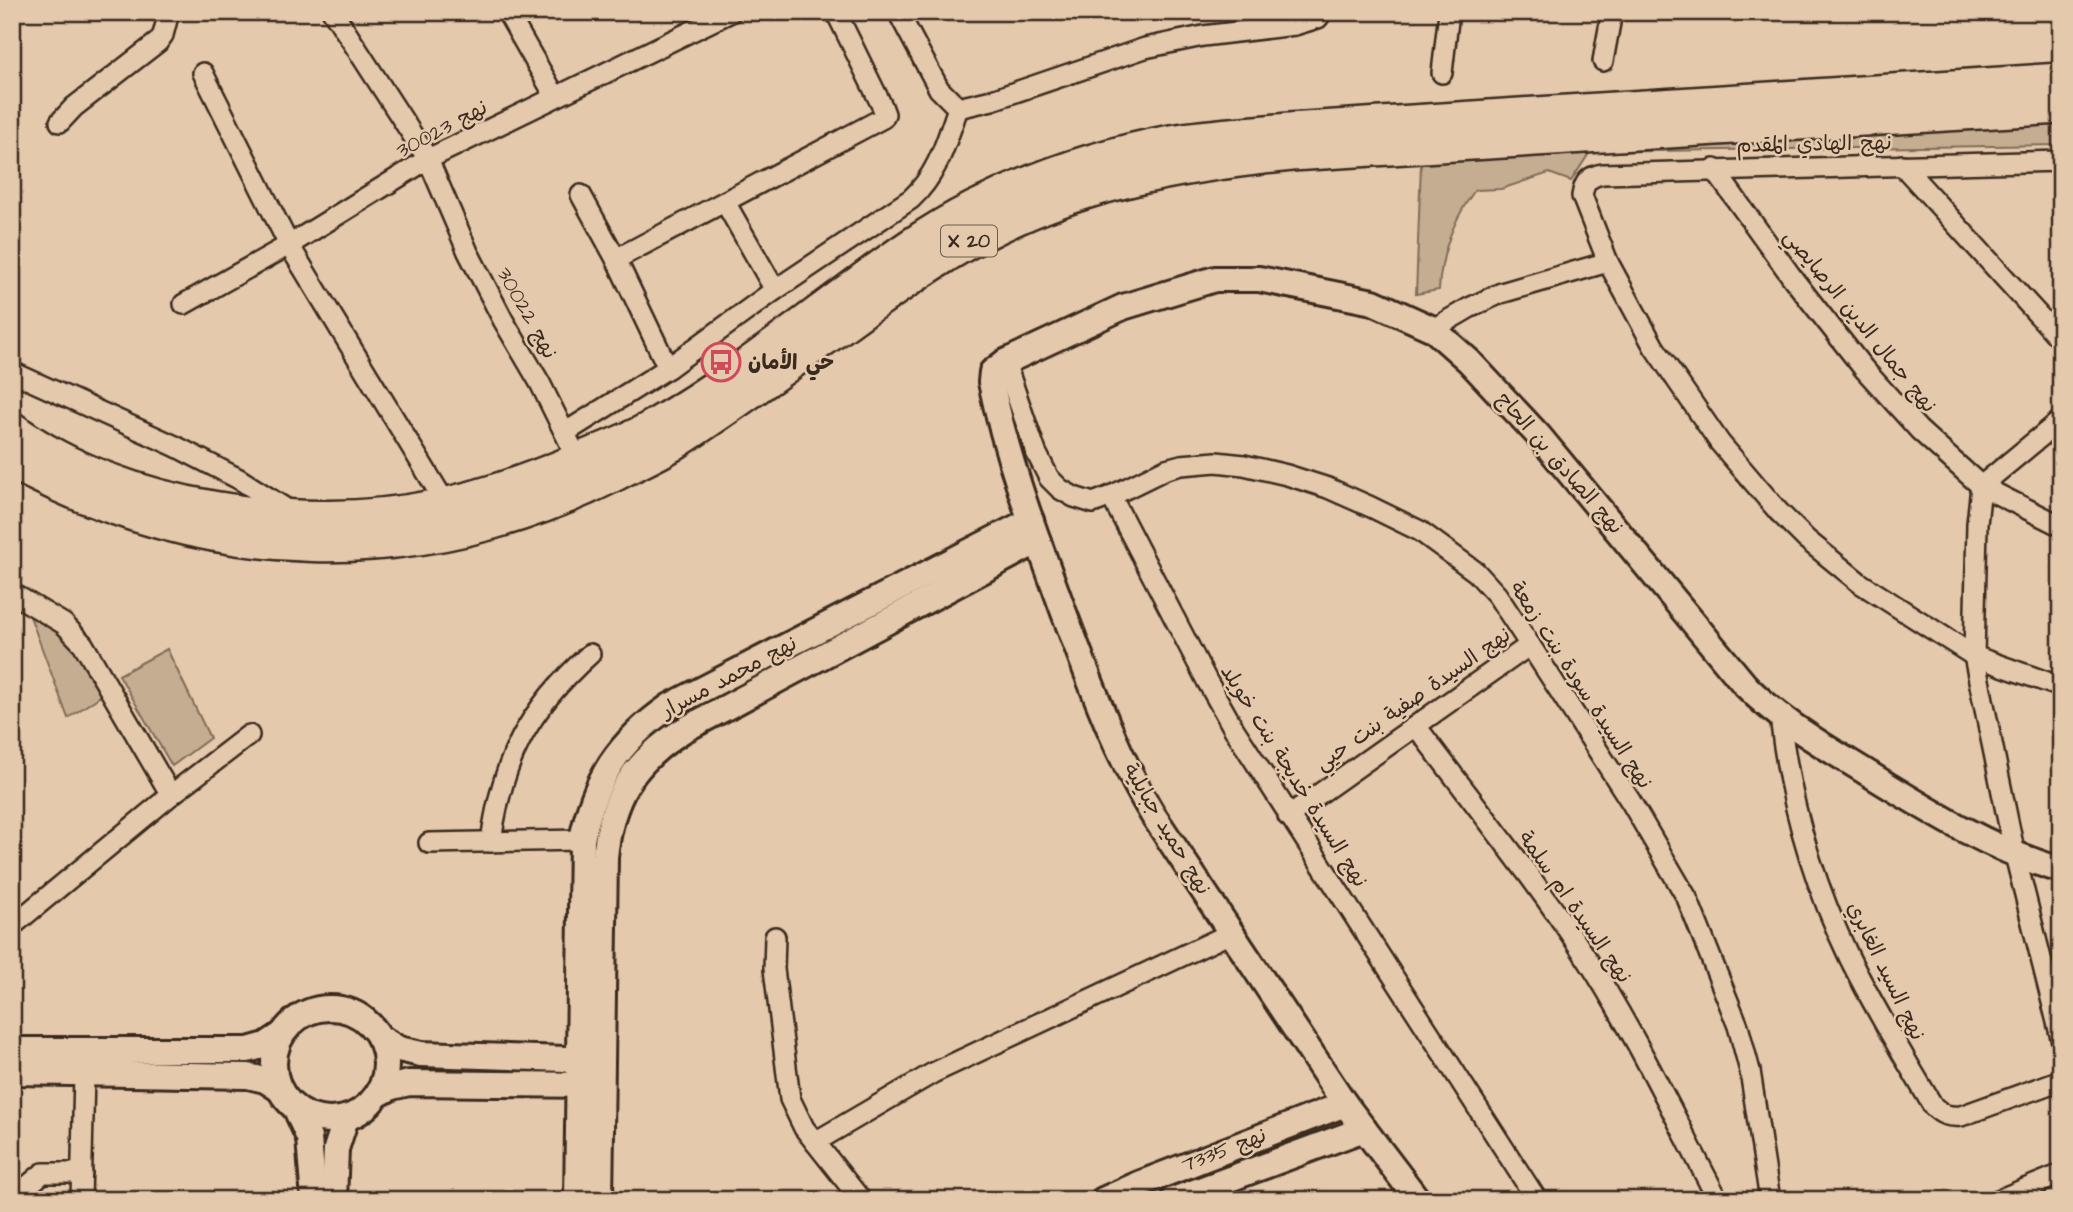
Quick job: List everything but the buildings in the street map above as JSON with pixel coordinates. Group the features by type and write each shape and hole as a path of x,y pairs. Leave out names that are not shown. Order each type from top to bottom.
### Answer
{"highway":[{"name":"X 20","path":"2001,82 2061,70"},
{"name":"X 20","path":"12,429 30,442 80,467 128,487 181,502 262,515 298,517 389,514 496,492 652,428 699,399 918,240 972,209 1035,180 1102,158 1173,142 1276,131 2061,80"},
{"name":"X 20","path":"12,462 94,500 159,522 215,536 300,545 343,545 439,534 544,506 578,459 667,447 934,261 1047,204 1109,184 1213,163 1291,154 2061,107"}],"street":[{"path":"60,122 75,107 158,42 163,35 169,12"},
{"name":"نهج 30022","path":"333,12 428,159 468,252 578,459"},
{"path":"507,12 555,96"},
{"name":"نهج 30023","path":"184,304 428,159 731,12"},
{"path":"616,259 885,116 836,12"},
{"path":"898,12 939,89 958,108"},
{"path":"958,108 992,100 1145,48 1203,36 1295,24 1318,18 1322,12"},
{"path":"1442,73 1449,12"},
{"path":"1603,61 1612,12"},
{"path":"203,73 289,244 446,504"},
{"path":"578,459 668,368 775,290 911,199 926,185 944,148 958,108"},
{"name":"نهج الهادي المقدم","path":"1608,262 1582,196 1587,179 1595,175 1714,169 2061,161"},
{"path":"1902,165 2061,340"},
{"name":"نهج جمال الدين الرصايصي","path":"1714,169 1794,280 1864,369 1919,430 1981,486 2061,526"},
{"path":"581,195 616,259 668,368"},
{"path":"725,202 775,290"},
{"path":"1433,329 1501,293 1608,262 1654,347 1728,453 1806,539 1860,583 1974,656 2061,687"},
{"name":"نهج الصادق بن الحاج","path":"998,369 1123,307 1215,279 1259,279 1348,296 1373,302 1433,329 1469,361 1539,436 1737,674 1780,716 1930,811 2015,855 2061,870"},
{"path":"998,369 1049,478 1060,489 1074,497 1093,503 1111,496"},
{"name":"نهج حميد جبايلية","path":"998,369 1002,428 1034,531 1081,656 1134,782 1153,815 1345,1104 1418,1200"},
{"path":"12,372 175,446 239,479 298,517"},
{"path":"2061,420 1981,486 1974,656 2015,855 2061,1038"},
{"name":"نهج السيدة سودة بنت زمعة","path":"1111,496 1166,469 1216,461 1244,465 1328,488 1420,531 1476,572 1497,595 1530,645 1631,802 1687,898 1738,1026 1751,1071 1770,1200"},
{"name":"نهج السيدة خديجة بنت خويلد","path":"1111,496 1207,681 1288,816 1537,1200"},
{"name":"نهج محمد مسرار","path":"591,1060 582,840 587,813 597,787 610,763 627,741 647,722 670,706 1034,531"},
{"name":"نهج محمد مسرار","path":"577,1200 590,1085 608,831 615,806 626,783 642,762 682,730 1034,531"},
{"path":"12,593 74,632 171,795"},
{"name":"نهج السيدة صفية بنت حيي","path":"1288,816 1530,645"},
{"path":"491,842 496,808 506,772 520,738 539,707 563,678 590,654"},
{"name":"نهج السيد الغابري","path":"1780,716 1784,756 1793,800 1832,916 1870,997 1933,1106 1940,1113 1951,1117 1961,1116 2061,1080"},
{"name":"نهج السيدة ام سلمة","path":"1416,726 1566,926 1591,965 1718,1200"},
{"path":"12,926 249,734"},
{"path":"429,844 582,840"},
{"path":"815,1142 933,1073 1231,933"},
{"path":"775,937 774,970 790,1099 798,1118 861,1200"},
{"path":"12,1050 248,1050 266,1045 281,1035 300,1016 324,1008 350,1012 362,1018 379,1037 399,1049 421,1054 591,1060"},
{"path":"279,1089 273,1068 281,1035"},
{"path":"377,1096 386,1073 384,1048 379,1037"},
{"path":"12,1072 248,1076 265,1080 279,1089 296,1109 306,1128 324,1195"},
{"path":"82,1200 83,1073"},
{"path":"296,1109 320,1119 346,1118 392,1087 409,1083 590,1085"},
{"name":"نهج محمد مسرار","path":"590,1085 600,1200"},
{"name":"نهج 7335","path":"1103,1200 1188,1164 1345,1104"},
{"path":"324,1195 346,1118"},
{"name":"نهج 7335","path":"1173,1200 1224,1191 1364,1129"},
{"path":"12,1199 43,1173 82,1173"},
{"path":"1998,1200 2061,1174"}],"shaded area":[{"path":"2061,115 2061,145 1590,152 1571,181 1549,173 1501,189 1475,190 1460,213 1450,237 1442,263 1439,290 1416,294 1421,164 1840,129"},
{"path":"28,611 66,628 105,693 68,718"},
{"path":"167,649 210,738 172,766 119,675"}],"place":[{"name":"حي الأمان","path":"721,362"}]}
